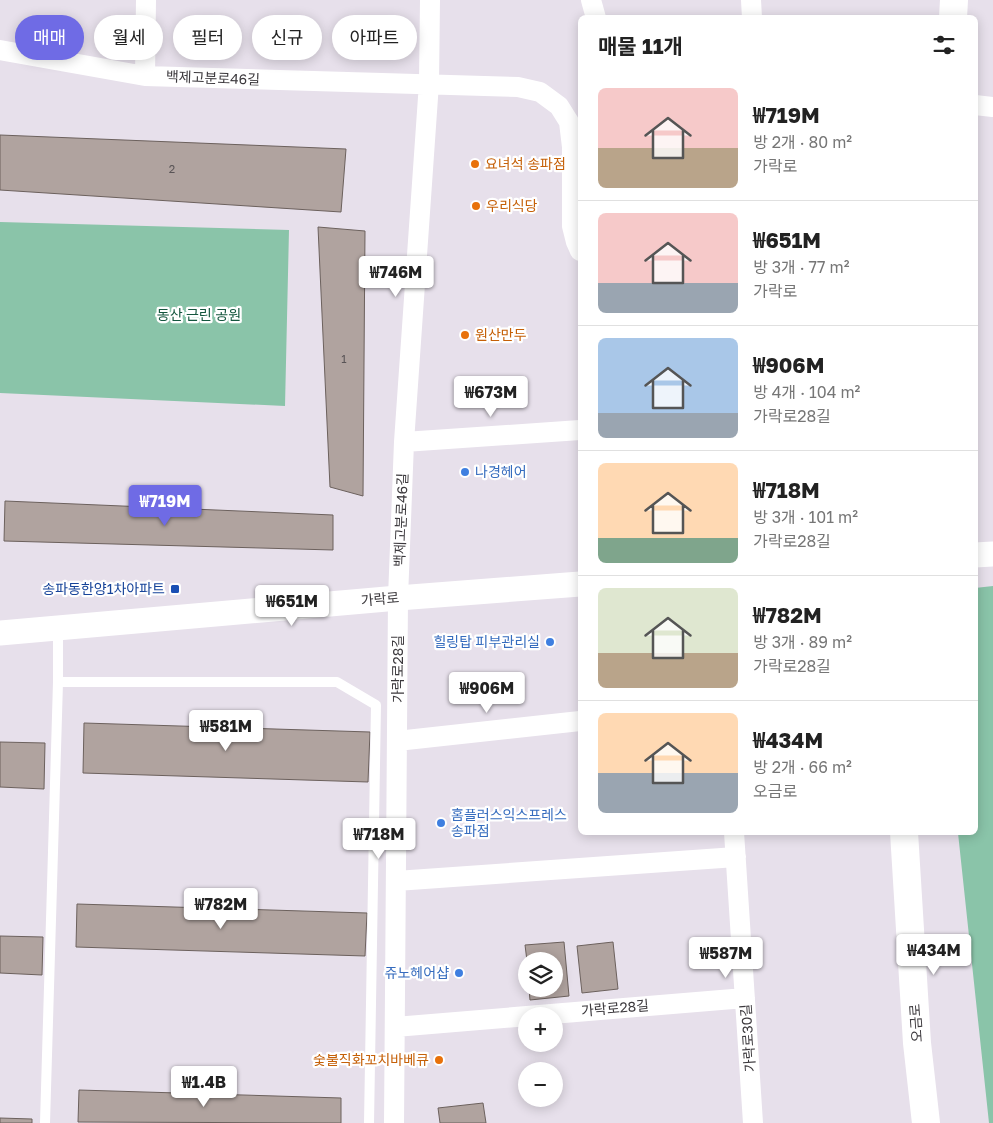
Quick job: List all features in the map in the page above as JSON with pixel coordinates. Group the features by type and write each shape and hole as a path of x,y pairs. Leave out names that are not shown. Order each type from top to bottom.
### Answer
{"main road":[{"path":"952,15 954,0"},
{"name":"오금로","path":"904,835 917,1044 926,1123"}],"street":[{"path":"145,76 146,0"},
{"name":"백제고분로46길","path":"398,598 404,442 429,83 430,0"},
{"path":"591,0 595,15"},
{"path":"751,0 752,15"},
{"name":"백제고분로46길","path":"0,50 145,76 429,83 518,87 540,92 559,106 569,122 572,148 572,226 578,246"},
{"path":"978,106 993,107"},
{"path":"404,442 578,430"},
{"path":"978,555 993,554"},
{"name":"가락로","path":"0,633 578,584"},
{"name":"가락로28길","path":"394,1123 398,598"},
{"path":"397,741 578,721"},
{"name":"가락로30길","path":"734,835 754,1123"},
{"path":"396,881 736,857"},
{"name":"가락로28길","path":"395,1027 745,998"}],"lane":[{"path":"46,1123 58,628"},
{"path":"58,682 337,682 376,704 369,1123"}],"green space":[{"name":"동산 근린 공원","path":"0,222 289,230 285,406 0,393"},
{"path":"993,586 993,1123 989,1123 958,835 978,835 978,588"}],"building":[{"path":"0,135 346,149 341,212 0,190"},
{"path":"318,227 365,231 363,496 330,487"},
{"path":"5,501 333,515 333,550 4,541"},
{"path":"84,723 370,732 368,782 83,773"},
{"path":"0,742 45,743 44,789 0,787"},
{"path":"77,904 367,913 365,956 76,947"},
{"path":"0,936 43,937 42,975 0,973"},
{"path":"564,942 569,996 563,997 563,952 526,952 525,945"},
{"path":"613,942 618,989 582,993 577,946"},
{"path":"530,997 559,997 530,1000"},
{"path":"79,1090 341,1098 341,1123 78,1122"},
{"path":"483,1103 486,1123 440,1123 438,1108"},
{"path":"0,1118 32,1119 32,1123 0,1123"}],"place":[{"name":"요녀석 송파점","path":"475,164"},
{"name":"우리식당","path":"476,206"},
{"name":"원산만두","path":"465,335"},
{"name":"나경헤어","path":"465,472"},
{"name":"송파동한양1차아파트","path":"175,589"},
{"name":"힐링탑 피부관리실","path":"550,642"},
{"name":"홈플러스익스프레스 송파점","path":"441,823"},
{"name":"쥬노헤어샵","path":"459,973"},
{"name":"숯불직화꼬치바베큐","path":"439,1060"}]}
